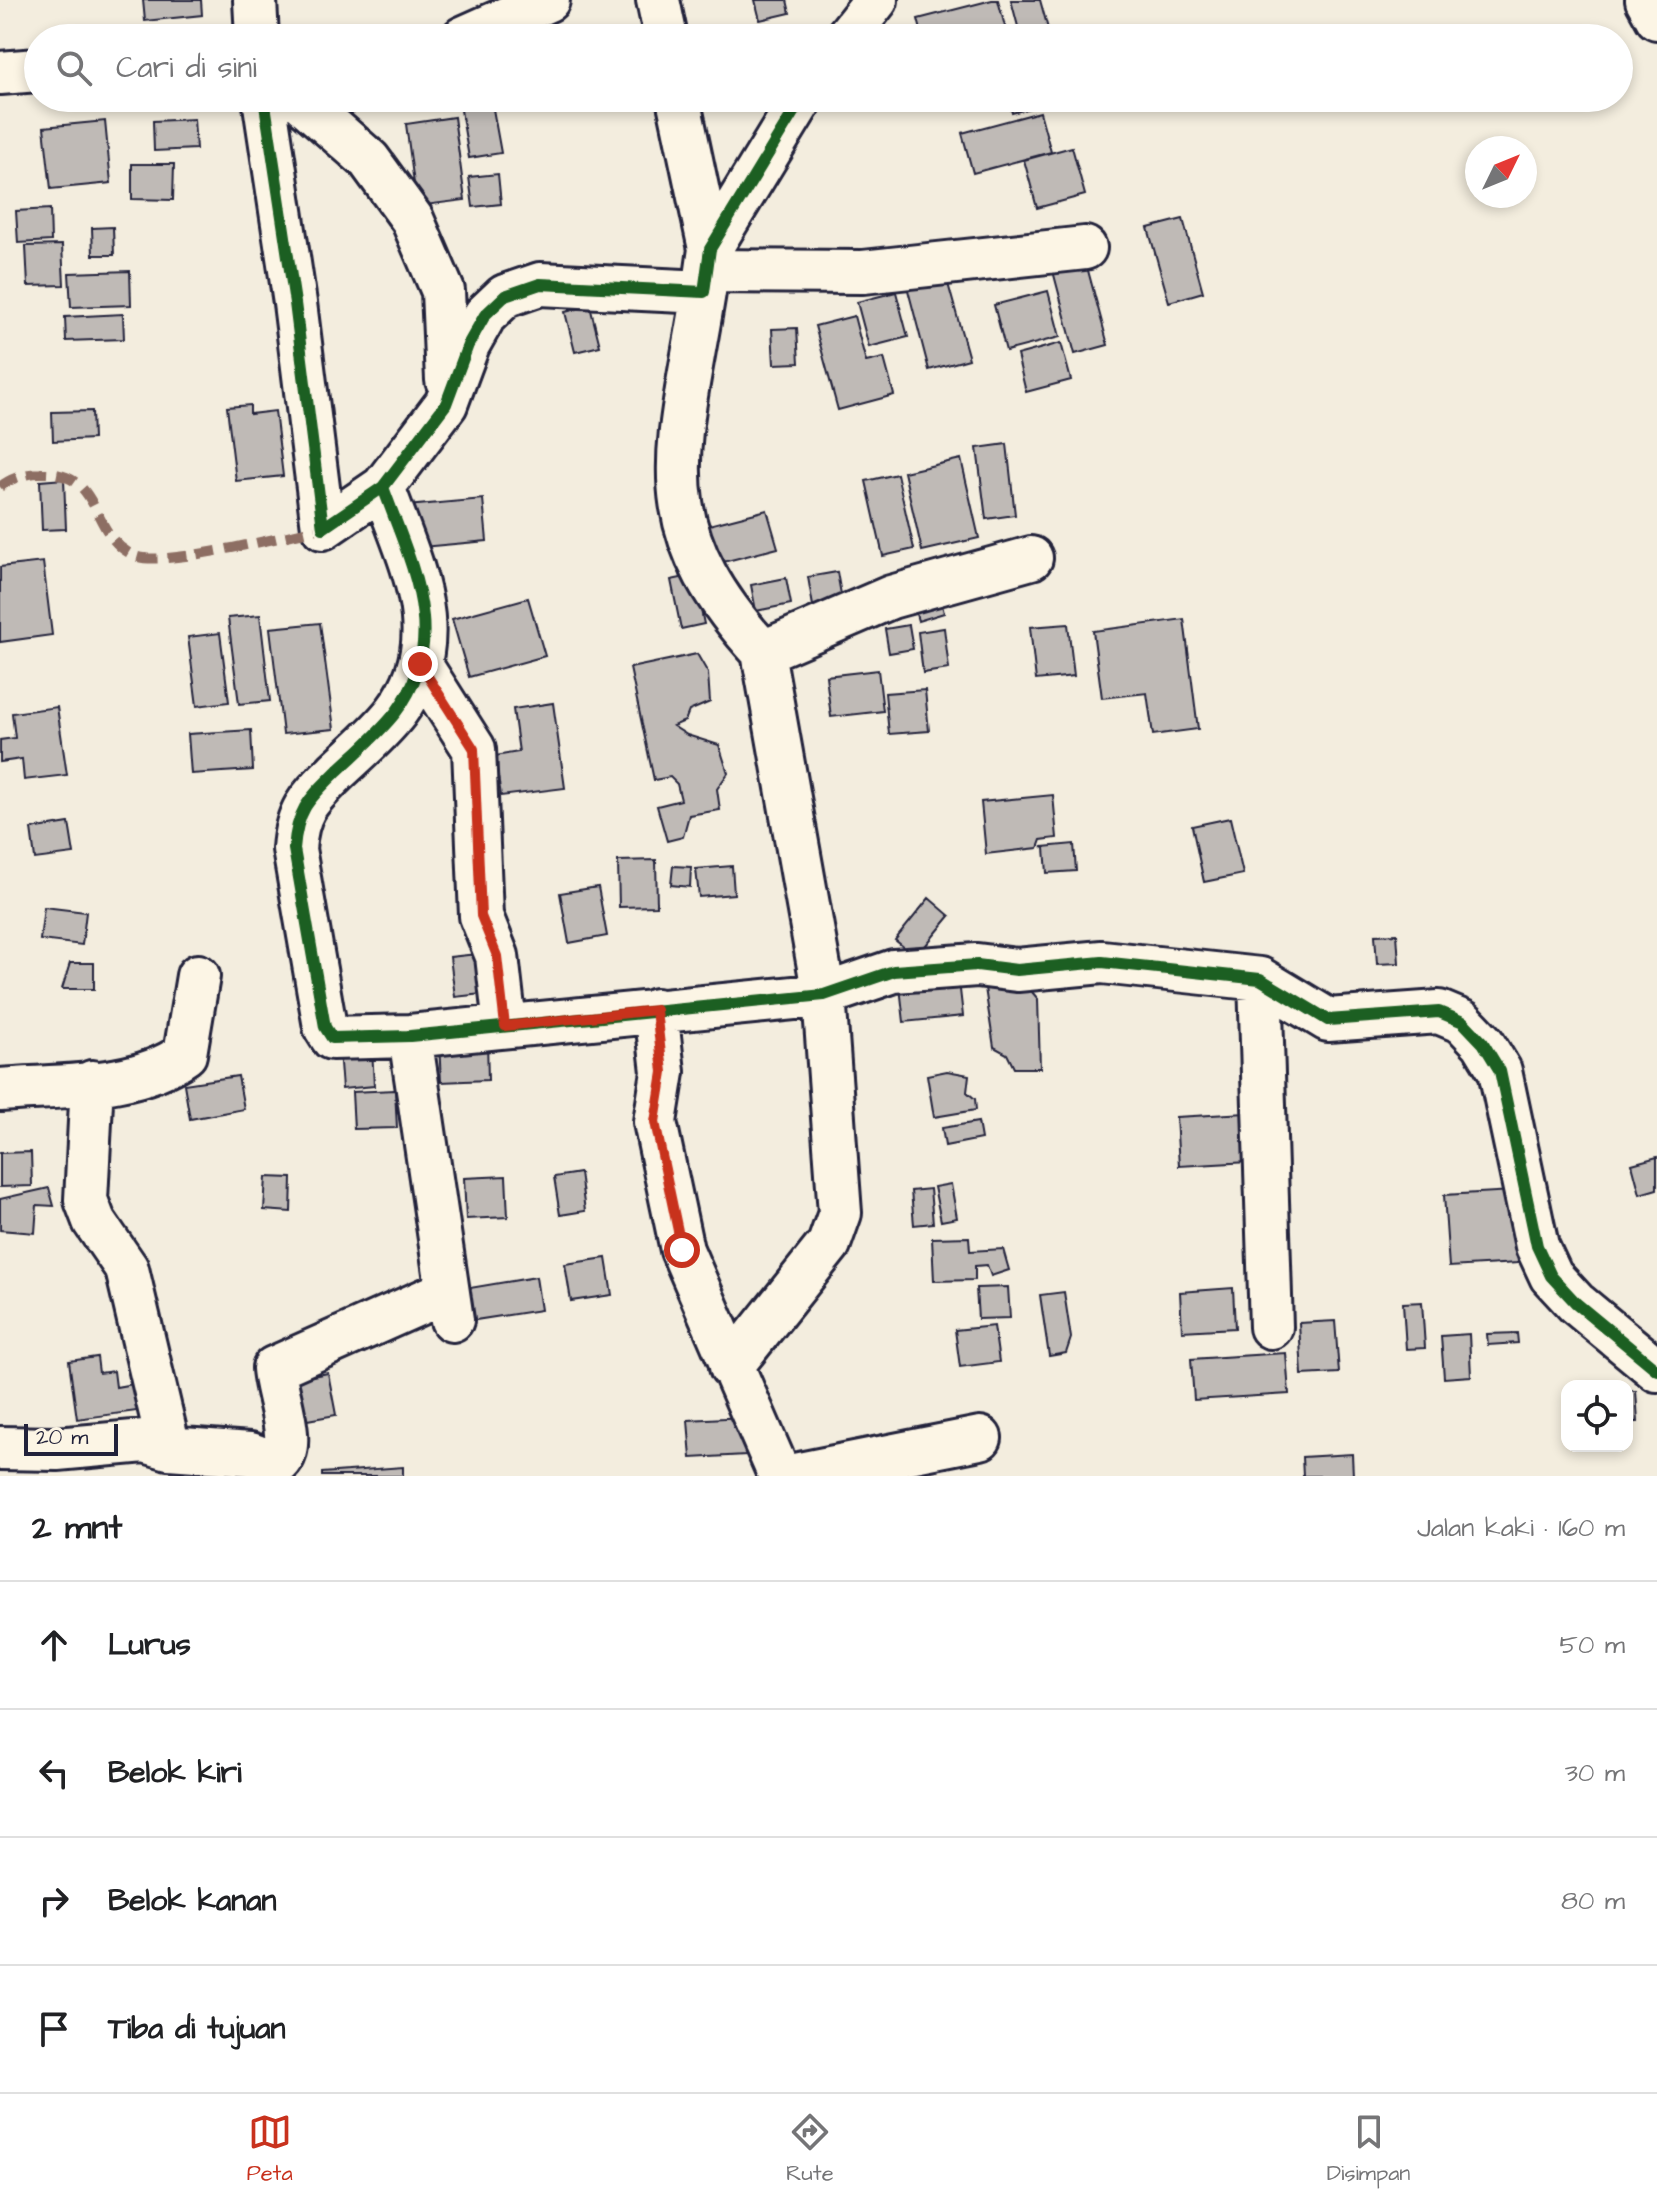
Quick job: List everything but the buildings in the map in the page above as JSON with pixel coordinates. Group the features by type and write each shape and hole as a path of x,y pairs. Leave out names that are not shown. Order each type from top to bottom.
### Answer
{"street":[{"path":"255,0 256,24"},
{"path":"494,24 548,0"},
{"path":"658,0 663,24"},
{"path":"857,24 876,0"},
{"path":"1647,0 1657,18"},
{"path":"0,73 24,71"},
{"path":"266,112 295,303 323,528 383,487 446,404 468,345 485,315 505,296 540,284 707,271 863,272 1085,248"},
{"path":"314,112 369,160 412,219 443,291 448,359 446,404"},
{"path":"680,112 707,271 677,462 678,498 683,526 702,573 738,624 763,652 824,995 840,1213 829,1244 731,1367"},
{"path":"707,271 794,112"},
{"path":"383,487 421,594 425,625 424,654 396,712 305,803 296,824 294,849 328,1035 335,1040 410,1036 824,995 894,971 977,965 1017,970 1102,962 1260,979 1328,1020 1439,1012 1463,1022 1483,1043 1500,1071 1537,1246 1551,1276 1576,1303 1657,1370"},
{"path":"763,652 891,597 1031,558"},
{"path":"420,664 474,749 481,916 497,956 505,1026"},
{"path":"0,1090 115,1080 169,1066 185,1054 198,976"},
{"path":"1260,979 1271,1327"},
{"path":"656,1010 663,1072 655,1122 682,1250 780,1476"},
{"path":"0,1448 57,1449 145,1441 169,1448 250,1454 277,1464 283,1459 288,1445 274,1368 450,1306 410,1036"},
{"path":"92,1082 86,1200 94,1221 130,1279 169,1448"},
{"path":"789,1476 980,1438"}],"marked path":[{"path":"0,487 35,473 61,475 76,482 120,546 135,556 149,559 197,554 323,528"}],"cycle path":[{"path":"266,112 295,303 323,528 383,487 446,404 468,345 485,315 505,296 540,284 704,292 710,249 793,112"},
{"path":"383,487 421,600 424,628 421,656 413,684 396,712 306,806 298,824 294,849 325,1027 332,1038 410,1036 824,995 894,971 977,965 1017,970 1102,962 1260,979 1328,1020 1439,1012 1463,1022 1483,1043 1500,1071 1537,1246 1551,1276 1576,1303 1657,1370"}],"route":[{"path":"420,664 474,749 481,916 497,956 505,1026 656,1010 663,1072 655,1122 682,1250"}]}
